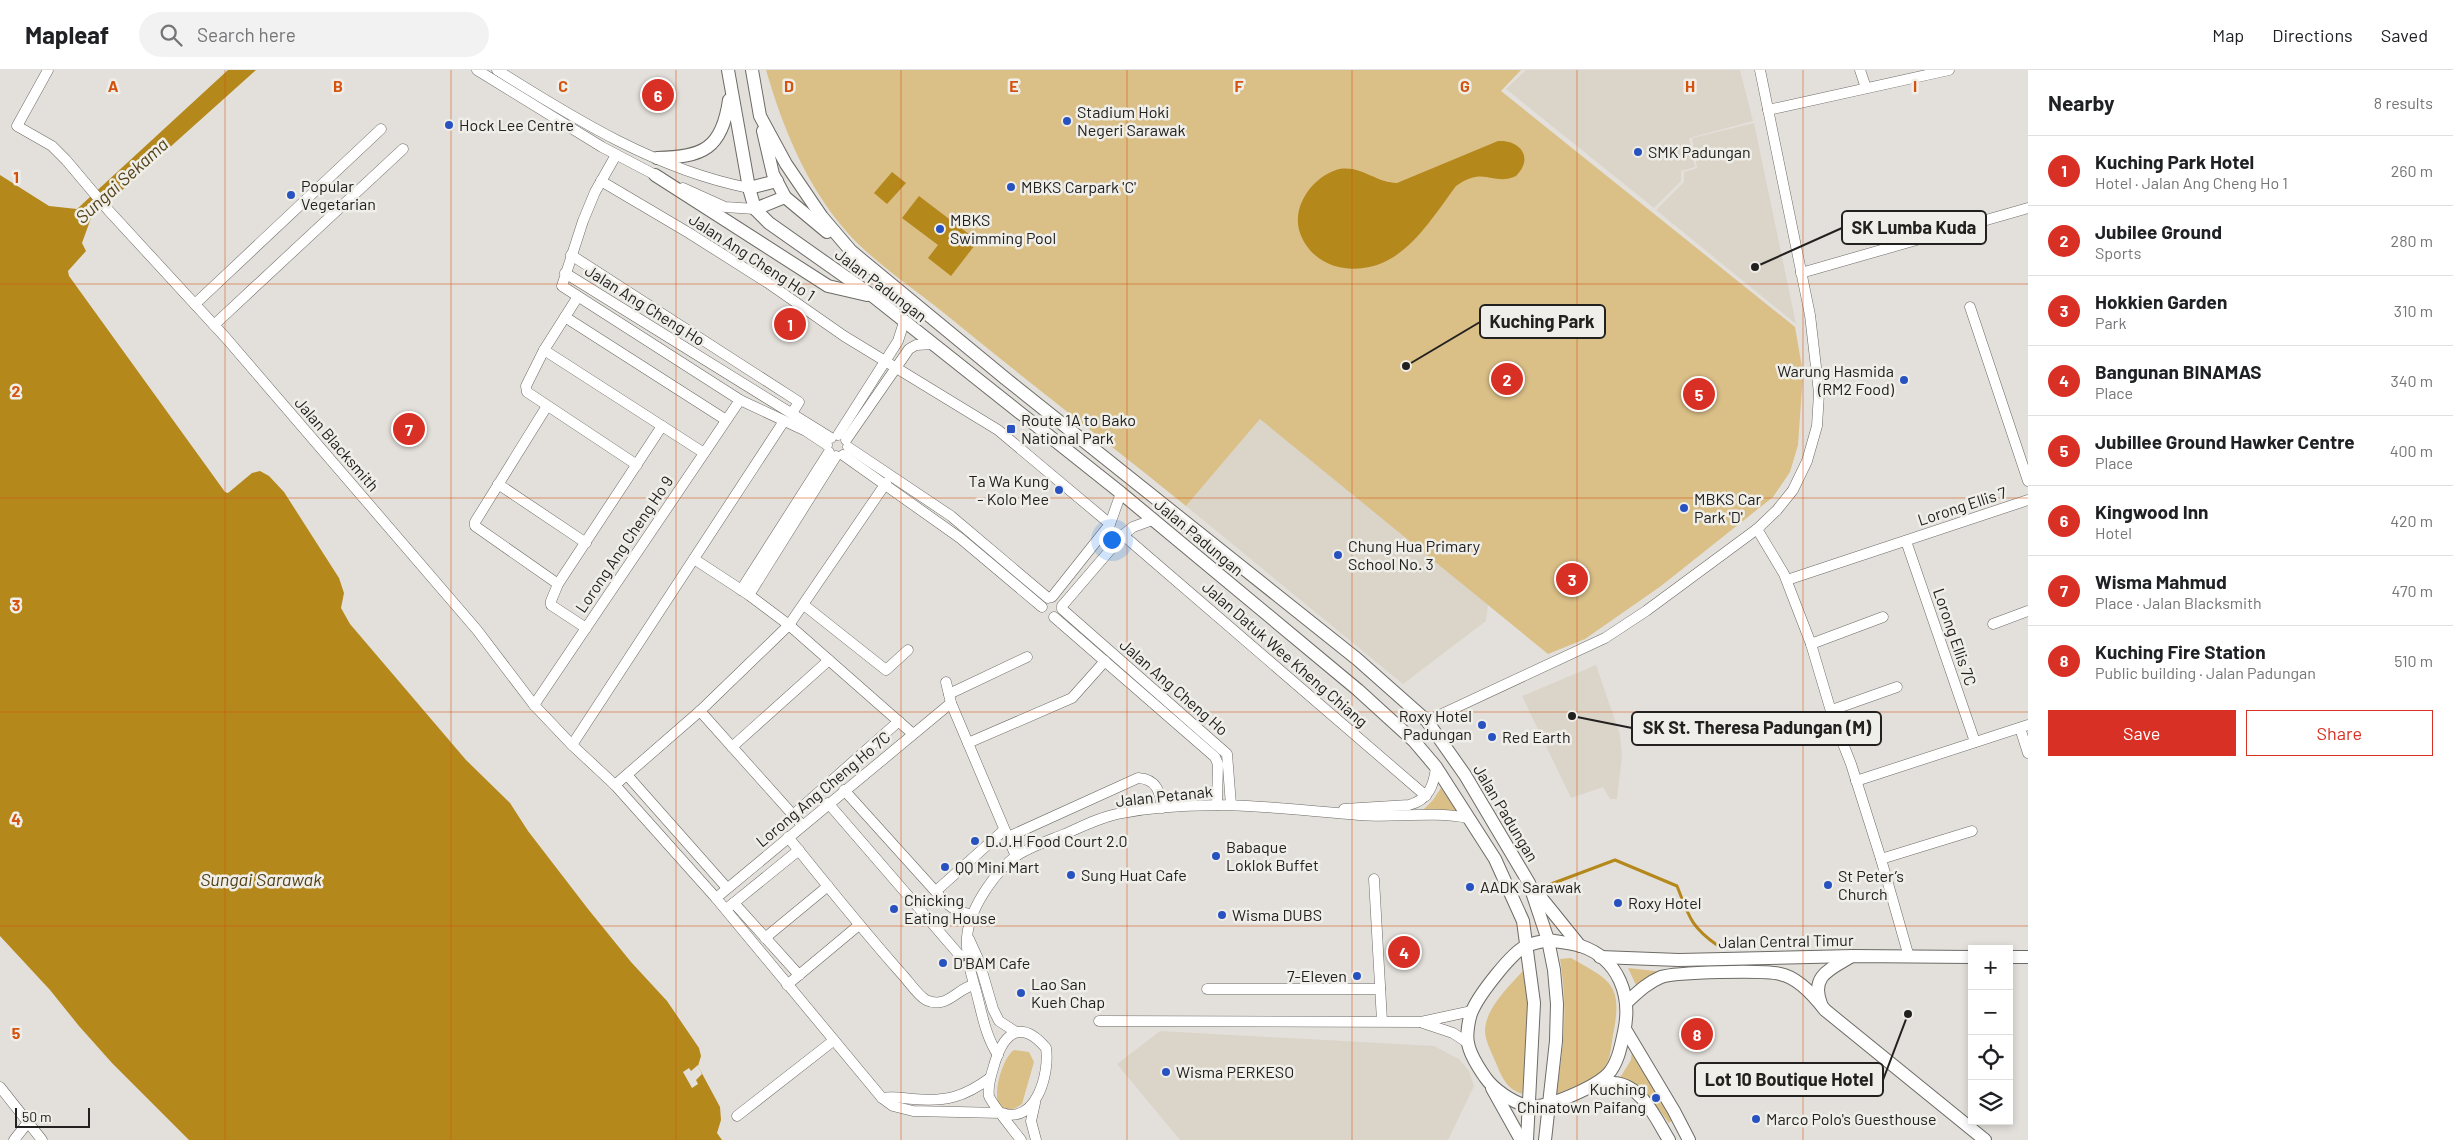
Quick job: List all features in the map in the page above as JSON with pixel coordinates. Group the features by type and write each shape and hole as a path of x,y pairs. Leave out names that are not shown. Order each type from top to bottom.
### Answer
{"main road":[{"name":"Jalan Padungan","path":"728,70 730,90 749,188 755,208 775,228 874,297 1121,493 1358,690 1414,741 1436,768 1495,860 1514,898 1523,922 1532,977 1534,1003 1528,1140"},
{"name":"Jalan Padungan","path":"752,70 760,116 786,164 822,217 851,251 1006,379 1357,659 1427,721 1465,775 1529,884 1548,940 1554,970 1557,1004 1556,1041 1545,1140"},
{"path":"657,158 678,158 697,154 716,141 726,120 730,90"},
{"path":"760,116 773,174 785,197 851,251"},
{"path":"656,175 828,286 874,297"},
{"path":"749,188 777,181"},
{"path":"755,208 785,197"},
{"path":"1529,884 1580,946"},
{"path":"1521,1140 1490,1084 1477,1065 1468,1042 1472,1010 1511,956 1526,946 1548,940 1580,946 1600,957 1617,972 1627,1002 1625,1029 1615,1063 1609,1073 1594,1086"},
{"path":"1822,1006 1818,987 1820,979 1824,973 1853,956"},
{"name":"Jalan Central Timur","path":"1600,957 1679,960 1853,956 1968,957"},
{"path":"2013,957 2028,957"},
{"name":"Jalan Central Timur","path":"1627,1002 1640,989 1663,976 1746,972 1782,974 1811,994 1822,1006 1985,1140"},
{"path":"1625,1029 1689,1140"},
{"path":"1490,1084 1528,1106 1550,1102 1594,1086 1614,1083 1632,1088 1644,1100 1669,1140"}],"street":[{"name":"Jalan Blacksmith","path":"48,70 17,126 52,146 214,325 477,630 534,704 572,745 615,785 716,898 882,1098"},
{"path":"476,70 616,155 656,175 725,207 755,208"},
{"path":"497,70 608,136 689,172 749,188"},
{"path":"1427,721 1604,638 1646,612 1757,529 1777,510 1793,490 1808,461 1817,426 1819,393 1810,315 1760,70"},
{"path":"1860,70 1866,88"},
{"path":"1768,110 1949,70"},
{"path":"195,304 381,129"},
{"path":"214,325 402,149"},
{"path":"564,273 583,220 601,181 616,155"},
{"name":"Jalan Ang Cheng Ho 1","path":"601,181 689,233 768,283 844,336 887,360"},
{"path":"1801,273 2028,208"},
{"path":"571,255 799,402 572,745"},
{"name":"Jalan Ang Cheng Ho","path":"788,418 740,400 577,298 562,286 564,273 788,418 806,431 837,446 951,516 1050,597"},
{"path":"577,298 544,350 526,392 637,465"},
{"path":"1970,307 2025,460 2028,481"},
{"path":"565,318 726,420"},
{"path":"745,592 837,446 901,336 904,322"},
{"path":"837,446 909,349 916,345 933,344"},
{"path":"544,350 704,453"},
{"path":"887,360 998,430 1110,524"},
{"name":"Lorong Ang Cheng Ho 9","path":"534,704 740,400"},
{"path":"547,406 474,522 475,526 558,584"},
{"path":"586,628 551,605 551,601 558,584 662,426"},
{"name":"Jalan Ang Cheng Ho","path":"837,446 960,538 1042,607"},
{"path":"615,785 700,711 789,626 886,483"},
{"path":"498,484 586,543"},
{"path":"1121,493 1110,524 1042,607 1047,616 1054,617 1123,535 1133,526 1152,520"},
{"name":"Lorong Ellis 7","path":"1787,580 2028,500"},
{"path":"1757,529 1787,580 1811,644 1881,859 1909,957"},
{"name":"Jalan Datuk Wee Kheng Chiang","path":"1123,535 1426,796"},
{"name":"Lorong Ellis 7C","path":"1906,541 1974,742"},
{"path":"694,559 745,592 789,626 913,734"},
{"path":"1050,597 1060,600 1062,607"},
{"path":"804,605 886,670 908,650"},
{"name":"Jalan Ang Cheng Ho","path":"1062,607 1227,754 1231,805"},
{"path":"1993,624 2028,611"},
{"name":"Jalan Ang Cheng Ho","path":"1054,617 1215,756 1218,764 1217,805"},
{"path":"1811,644 1883,617"},
{"name":"Lorong Ang Cheng Ho 7C","path":"716,898 913,734 950,699 1027,657"},
{"path":"732,747 830,660"},
{"path":"968,743 1072,698 1105,661"},
{"path":"946,682 950,699 1015,854"},
{"path":"1832,710 1897,687"},
{"path":"700,711 802,825"},
{"path":"793,815 898,721"},
{"path":"1856,781 2024,726 2028,753"},
{"path":"1426,796 1434,783 1436,768"},
{"path":"627,775 727,888"},
{"path":"936,891 1006,833 1138,778 1151,781 1160,793 1162,808"},
{"path":"844,790 936,891 956,910 970,914"},
{"name":"Jalan Petanak","path":"1328,810 1379,805 1409,805 1418,802 1426,796"},
{"path":"828,804 968,965"},
{"name":"Jalan Petanak","path":"998,1055 989,1038 968,965 967,934 970,914 995,876 1015,854 1120,813 1162,808 1231,805 1396,816 1445,814 1468,818"},
{"path":"1881,859 1972,831"},
{"path":"788,837 859,925 926,999 942,1002 950,1000 967,986 974,985"},
{"path":"725,910 799,850"},
{"path":"1374,879 1382,1021"},
{"path":"765,938 828,886"},
{"path":"734,903 799,975"},
{"path":"787,985 859,925"},
{"path":"967,934 979,961 992,1009 999,1021 1016,1032 1026,1032 1035,1036 1046,1048 1046,1066 1031,1121 1036,1140"},
{"path":"1207,989 1380,989"},
{"path":"1099,1020 1421,1022 1472,1010"},
{"path":"1421,1022 1453,1033 1468,1042"},
{"path":"1016,1032 1002,1043 990,1078 991,1102 1002,1113 1021,1140"},
{"path":"737,1116 833,1041"},
{"path":"882,1098 897,1096 914,1099 948,1100 970,1092 990,1078"},
{"path":"0,1087 42,1140"},
{"path":"882,1098 893,1106 913,1111 1002,1113 1016,1116 1035,1102"},
{"path":"14,1140 28,1122"}],"shaded area":[{"path":"766,70 1521,70 1501,91 1795,327 1803,373 1798,445 1790,472 1773,497 1661,586 1585,639 1548,654 1260,419 1186,506 856,242 819,195 797,155 780,113"},
{"name":"SMK Padungan","path":"1526,70 1740,70 1753,121 1689,138 1695,167 1681,171 1681,181 1654,208 1506,89"},
{"path":"1754,123 1796,324 1656,210 1684,182 1684,172 1697,168 1692,138"},
{"name":"Chung Hua Primary School No. 3","path":"1261,418 1488,605 1486,621 1403,684 1186,506"},
{"path":"1596,665 1620,735 1622,756 1617,799 1610,799 1603,787 1571,798 1522,696"},
{"path":"1441,788 1457,811 1420,813 1433,800"},
{"path":"1571,958 1605,979 1611,986 1615,995 1616,1018 1609,1057 1604,1068 1588,1081 1556,1094 1564,1027 1564,994 1560,959"},
{"path":"1527,966 1529,1057 1522,1094 1512,1089 1503,1078 1489,1047 1485,1030 1490,1012 1495,1004"},
{"path":"1628,968 1664,972 1637,987"},
{"path":"1160,1031 1434,1046 1459,1059 1469,1071 1474,1086 1448,1140 1180,1140 1117,1064"},
{"path":"1632,1049 1672,1120 1669,1123 1648,1097 1618,1081 1631,1060"},
{"path":"1014,1050 1029,1052 1034,1062 1022,1104 1010,1110 1002,1109 998,1102 997,1092 999,1079 1008,1057"}],"water":[{"name":"Sungai Sarawak","path":"228,70 256,70 91,218 82,243 86,251 68,271 69,276 225,492 228,493 252,473 260,471 269,476 284,492 339,578 344,593 341,608 350,624 466,760 510,803 528,831 588,909 631,962 667,1001 699,1048 701,1056 698,1066 720,1107 721,1120 717,1133 722,1140 189,1140 112,1063 50,990 0,936 0,175 49,206 77,209"},
{"path":"1498,141 1506,141 1519,147 1522,151 1524,163 1516,176 1508,179 1474,177 1456,186 1418,236 1400,253 1378,265 1352,269 1326,263 1307,246 1300,233 1298,213 1301,204 1312,187 1327,174 1336,170 1352,169 1382,180 1397,183"},
{"path":"892,172 906,183 887,204 874,193"},
{"name":"MBKS Swimming Pool","path":"919,196 978,241 951,276 928,258 938,245 902,218"}],"pier":[{"path":"698,1065 702,1074 696,1080 698,1084 692,1088 683,1072 689,1068 691,1071"}],"waterway":[{"path":"1543,887 1615,860 1677,886 1691,920 1701,932 1717,945"}],"place":[{"name":"Kingwood Inn","path":"658,95"},
{"name":"Stadium Hoki Negeri Sarawak","path":"1067,121"},
{"name":"Hock Lee Centre","path":"449,125"},
{"name":"SMK Padungan","path":"1638,152"},
{"name":"MBKS Carpark 'C'","path":"1011,187"},
{"name":"Popular Vegetarian","path":"291,195"},
{"name":"MBKS Swimming Pool","path":"940,229"},
{"name":"SK Lumba Kuda","path":"1755,267"},
{"name":"Kuching Park Hotel","path":"790,324"},
{"name":"Kuching Park","path":"1406,366"},
{"name":"Jubilee Ground","path":"1507,379"},
{"name":"Warung Hasmida (RM2 Food)","path":"1904,380"},
{"name":"Jubillee Ground Hawker Centre","path":"1699,394"},
{"name":"Wisma Mahmud","path":"409,429"},
{"name":"Route 1A to Bako National Park","path":"1011,429"},
{"name":"Ta Wa Kung - Kolo Mee","path":"1059,490"},
{"name":"MBKS Car Park 'D'","path":"1684,508"},
{"name":"Chung Hua Primary School No. 3","path":"1338,555"},
{"name":"Hokkien Garden","path":"1572,579"},
{"name":"SK St. Theresa Padungan (M)","path":"1572,716"},
{"name":"Roxy Hotel Padungan","path":"1482,725"},
{"name":"Red Earth","path":"1492,737"},
{"name":"D.J.H Food Court 2.0","path":"975,841"},
{"name":"Babaque Loklok Buffet","path":"1216,856"},
{"name":"QQ Mini Mart","path":"945,867"},
{"name":"Sung Huat Cafe","path":"1071,875"},
{"name":"St Peter’s Church","path":"1828,885"},
{"name":"AADK Sarawak","path":"1470,887"},
{"name":"Roxy Hotel","path":"1618,903"},
{"name":"Chicking Eating House","path":"894,909"},
{"name":"Wisma DUBS","path":"1222,915"},
{"name":"Bangunan BINAMAS","path":"1404,952"},
{"name":"D'BAM Cafe","path":"943,963"},
{"name":"7-Eleven","path":"1357,976"},
{"name":"Lao San Kueh Chap","path":"1021,993"},
{"name":"Lot 10 Boutique Hotel","path":"1908,1014"},
{"name":"Kuching Fire Station","path":"1697,1034"},
{"name":"Wisma PERKESO","path":"1166,1072"},
{"name":"Kuching Chinatown Paifang","path":"1656,1098"},
{"name":"Marco Polo's Guesthouse","path":"1756,1119"}],"water label":[{"name":"Sungai Sekama","path":"122,181"}]}
